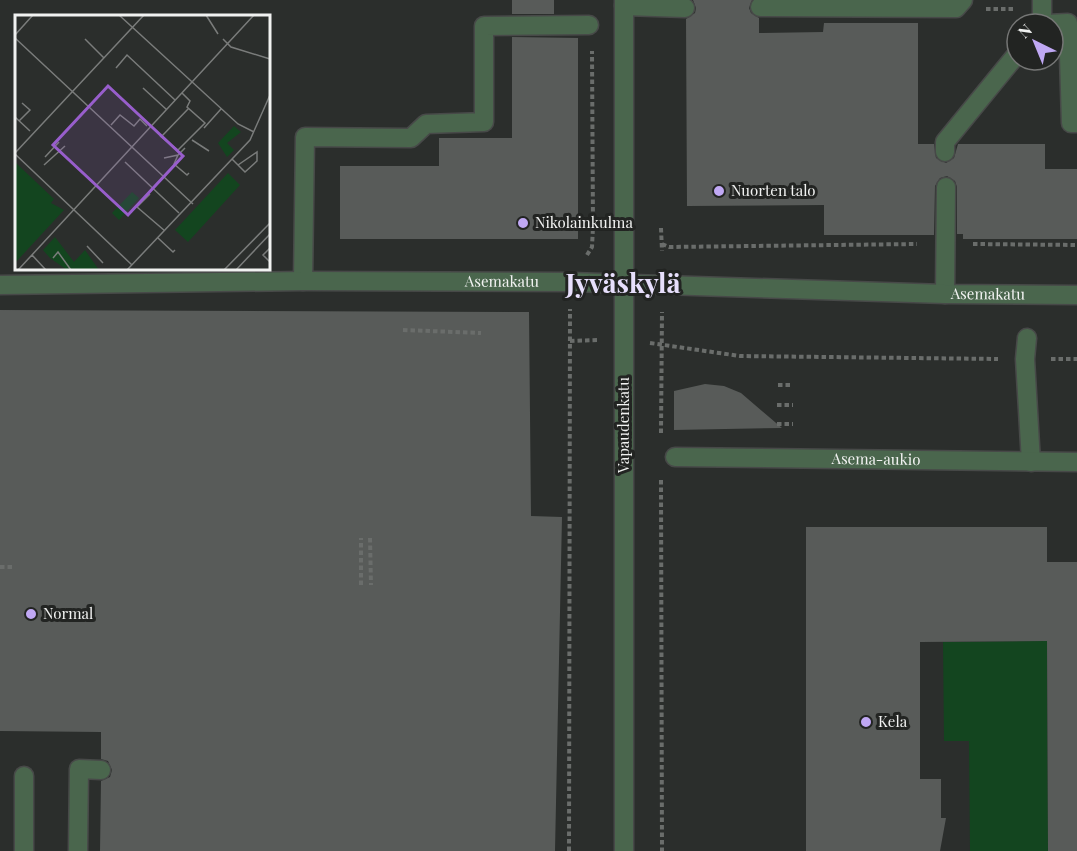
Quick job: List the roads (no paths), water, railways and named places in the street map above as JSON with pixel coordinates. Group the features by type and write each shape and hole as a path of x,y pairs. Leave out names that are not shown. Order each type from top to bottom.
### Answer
{"street":[{"path":"624,3 686,8"},
{"name":"Vapaudenkatu","path":"624,3 626,226 623,284 624,851"},
{"path":"760,8 779,4 959,4"},
{"path":"1073,23 1071,123 1077,123"},
{"path":"303,281 305,137 411,138 426,124 484,122 484,26 589,25"},
{"path":"945,152 945,142 1005,69"},
{"path":"945,294 946,187"},
{"name":"Asemakatu","path":"0,285 303,281 571,282 945,294 1077,295"},
{"path":"1027,338 1025,359 1031,462"},
{"name":"Asema-aukio","path":"675,457 1077,462"},
{"path":"78,851 79,769 101,770"},
{"path":"24,776 24,851"}],"place":[{"name":"Nuorten talo","path":"719,191"},
{"name":"Nikolainkulma","path":"523,223"},
{"name":"Normal","path":"31,614"},
{"name":"Kela","path":"866,722"}],"district":[{"name":"Jyväskylä","path":"623,284"}]}
